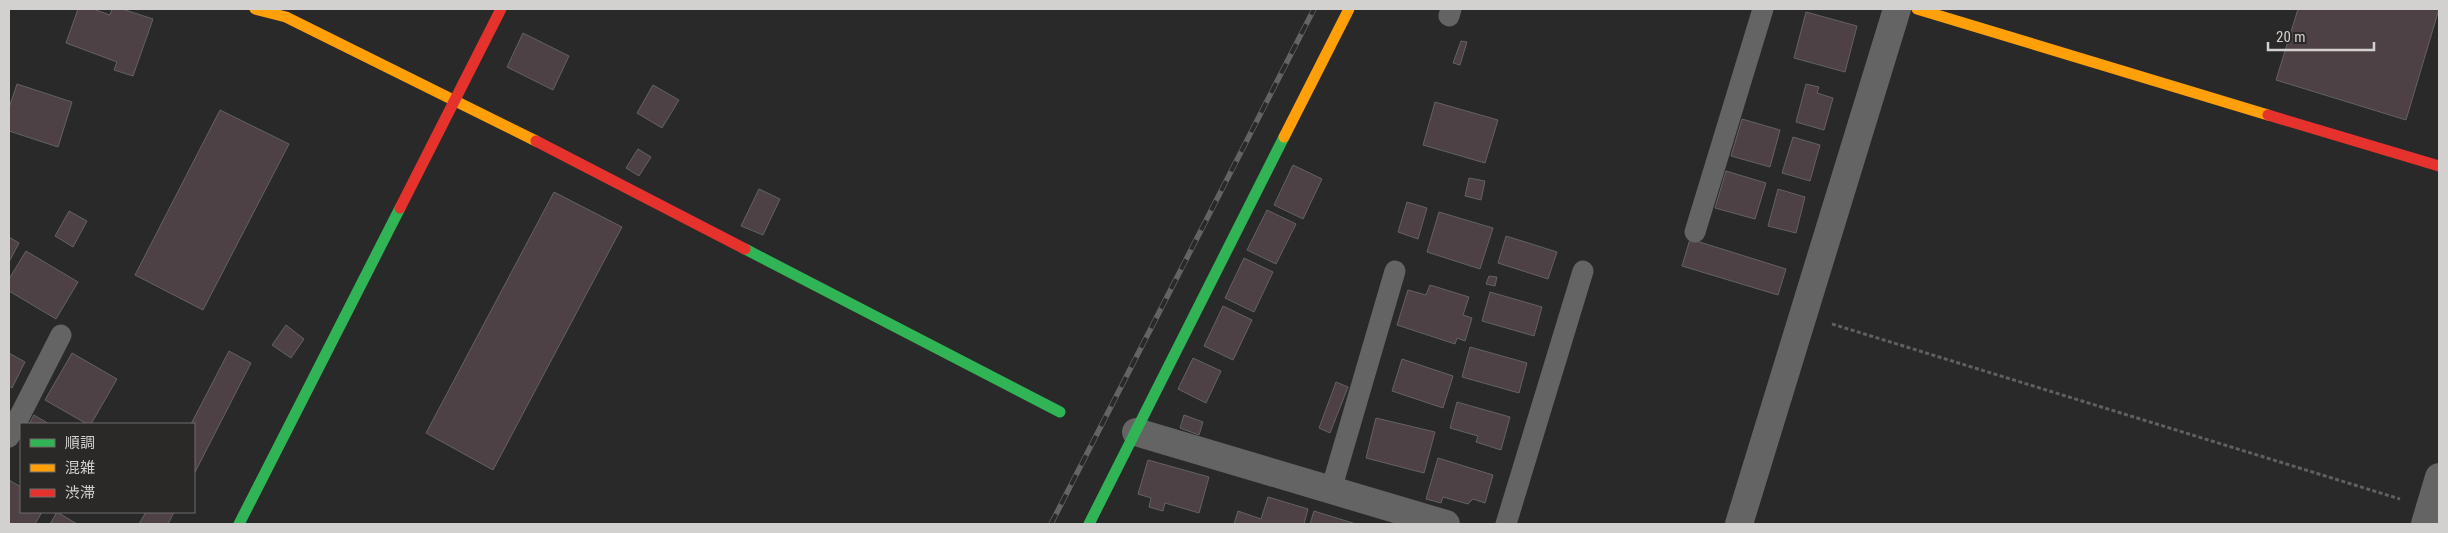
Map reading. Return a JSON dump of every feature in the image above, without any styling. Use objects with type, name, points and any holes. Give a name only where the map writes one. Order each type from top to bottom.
[{"type":"street","points":[[255,9],[286,18],[456,99],[1060,412]]},
{"type":"street","points":[[239,524],[501,9]]},
{"type":"street","points":[[1088,524],[1349,9]]},
{"type":"street","points":[[1739,524],[1897,9]]},
{"type":"street","points":[[1917,9],[2439,166]]},
{"type":"street","points":[[1136,432],[1446,524]]},
{"type":"street","points":[[2427,516],[2439,477]]},
{"type":"lane","points":[[1694,232],[1763,9]]},
{"type":"lane","points":[[1331,490],[1395,271]]},
{"type":"lane","points":[[1506,524],[1583,271]]},
{"type":"lane","points":[[9,437],[61,335]]},
{"type":"path","points":[[1803,316],[2427,516]]},
{"type":"building","points":[[78,9],[93,9],[110,15],[112,9],[122,9],[153,19],[133,76],[114,70],[117,62],[66,43]]},
{"type":"building","points":[[2298,9],[2439,9],[2406,120],[2276,80]]},
{"type":"building","points":[[1806,12],[1857,26],[1845,72],[1794,58]]},
{"type":"building","points":[[523,33],[569,56],[553,90],[507,67]]},
{"type":"building","points":[[1461,41],[1467,42],[1460,65],[1453,63]]},
{"type":"building","points":[[17,84],[72,102],[58,147],[9,131],[9,108]]},
{"type":"building","points":[[1806,84],[1819,87],[1817,93],[1833,98],[1824,130],[1796,122]]},
{"type":"building","points":[[653,85],[679,100],[662,128],[637,113]]},
{"type":"building","points":[[1435,102],[1498,120],[1485,163],[1423,145]]},
{"type":"building","points":[[220,110],[289,144],[203,310],[135,275]]},
{"type":"building","points":[[1742,119],[1780,130],[1770,167],[1731,156]]},
{"type":"building","points":[[1793,137],[1820,145],[1810,181],[1782,173]]},
{"type":"building","points":[[638,149],[651,157],[639,176],[626,168]]},
{"type":"building","points":[[1293,165],[1322,179],[1303,219],[1274,205]]},
{"type":"building","points":[[1726,171],[1766,183],[1755,219],[1715,208]]},
{"type":"building","points":[[1469,178],[1485,181],[1481,200],[1465,196]]},
{"type":"building","points":[[759,189],[780,199],[763,235],[741,226]]},
{"type":"building","points":[[1778,189],[1805,197],[1796,233],[1768,226]]},
{"type":"building","points":[[554,192],[622,227],[493,470],[426,433]]},
{"type":"building","points":[[1407,202],[1427,208],[1418,239],[1398,232]]},
{"type":"building","points":[[1267,210],[1296,224],[1276,264],[1247,250]]},
{"type":"building","points":[[69,211],[87,221],[73,247],[55,236]]},
{"type":"building","points":[[1439,212],[1493,228],[1480,269],[1427,252]]},
{"type":"building","points":[[1506,236],[1557,252],[1548,279],[1498,263]]},
{"type":"building","points":[[9,237],[19,243],[9,262]]},
{"type":"building","points":[[1690,239],[1786,269],[1778,295],[1682,266]]},
{"type":"building","points":[[26,251],[78,282],[56,319],[9,291],[9,279]]},
{"type":"building","points":[[1244,258],[1273,272],[1254,312],[1225,298]]},
{"type":"building","points":[[1489,276],[1497,277],[1495,286],[1486,284]]},
{"type":"building","points":[[1430,285],[1469,297],[1463,315],[1472,318],[1465,341],[1457,338],[1455,344],[1397,325],[1408,290],[1426,295]]},
{"type":"building","points":[[1490,292],[1542,307],[1534,336],[1482,321]]},
{"type":"building","points":[[1223,306],[1252,320],[1233,360],[1204,346]]},
{"type":"building","points":[[286,325],[304,339],[291,358],[272,345]]},
{"type":"building","points":[[1470,347],[1527,363],[1519,393],[1462,377]]},
{"type":"building","points":[[229,351],[251,363],[195,472],[195,423],[192,423]]},
{"type":"building","points":[[9,353],[25,362],[12,388],[9,386]]},
{"type":"building","points":[[72,353],[117,379],[92,423],[85,423],[45,400]]},
{"type":"building","points":[[1193,358],[1221,371],[1206,403],[1178,389]]},
{"type":"building","points":[[1402,359],[1453,376],[1443,408],[1392,391]]},
{"type":"building","points":[[1336,382],[1348,387],[1330,433],[1319,428]]},
{"type":"building","points":[[1457,402],[1510,417],[1501,450],[1476,442],[1478,436],[1450,428]]},
{"type":"building","points":[[34,415],[47,423],[30,423]]},
{"type":"building","points":[[1184,415],[1203,422],[1199,435],[1180,428]]},
{"type":"building","points":[[1376,418],[1435,432],[1424,473],[1366,458]]},
{"type":"building","points":[[1438,458],[1493,475],[1485,503],[1473,499],[1468,504],[1443,497],[1441,503],[1426,499]]},
{"type":"building","points":[[1148,460],[1209,477],[1199,513],[1165,503],[1163,511],[1149,507],[1151,498],[1138,494]]},
{"type":"building","points":[[9,480],[20,486],[20,513],[41,513],[35,524],[9,524]]},
{"type":"building","points":[[1268,497],[1308,509],[1304,524],[1234,524],[1238,511],[1261,519]]},
{"type":"building","points":[[1314,511],[1356,524],[1310,524]]},
{"type":"building","points":[[56,513],[59,513],[77,524],[50,524]]},
{"type":"building","points":[[145,513],[174,513],[168,524],[139,524]]},
{"type":"railway","points":[[1051,524],[1314,9]]},
{"type":"traffic: fast","points":[[1089,524],[1284,137]]},
{"type":"traffic: fast","points":[[239,524],[400,208]]},
{"type":"traffic: fast","points":[[745,249],[1060,412]]},
{"type":"traffic: slow","points":[[255,9],[286,17],[536,141]]},
{"type":"traffic: slow","points":[[1284,137],[1349,9]]},
{"type":"traffic: slow","points":[[1917,9],[2268,115]]},
{"type":"traffic: jam","points":[[400,208],[501,9]]},
{"type":"traffic: jam","points":[[2268,115],[2439,166]]},
{"type":"traffic: jam","points":[[536,141],[745,249]]}]
